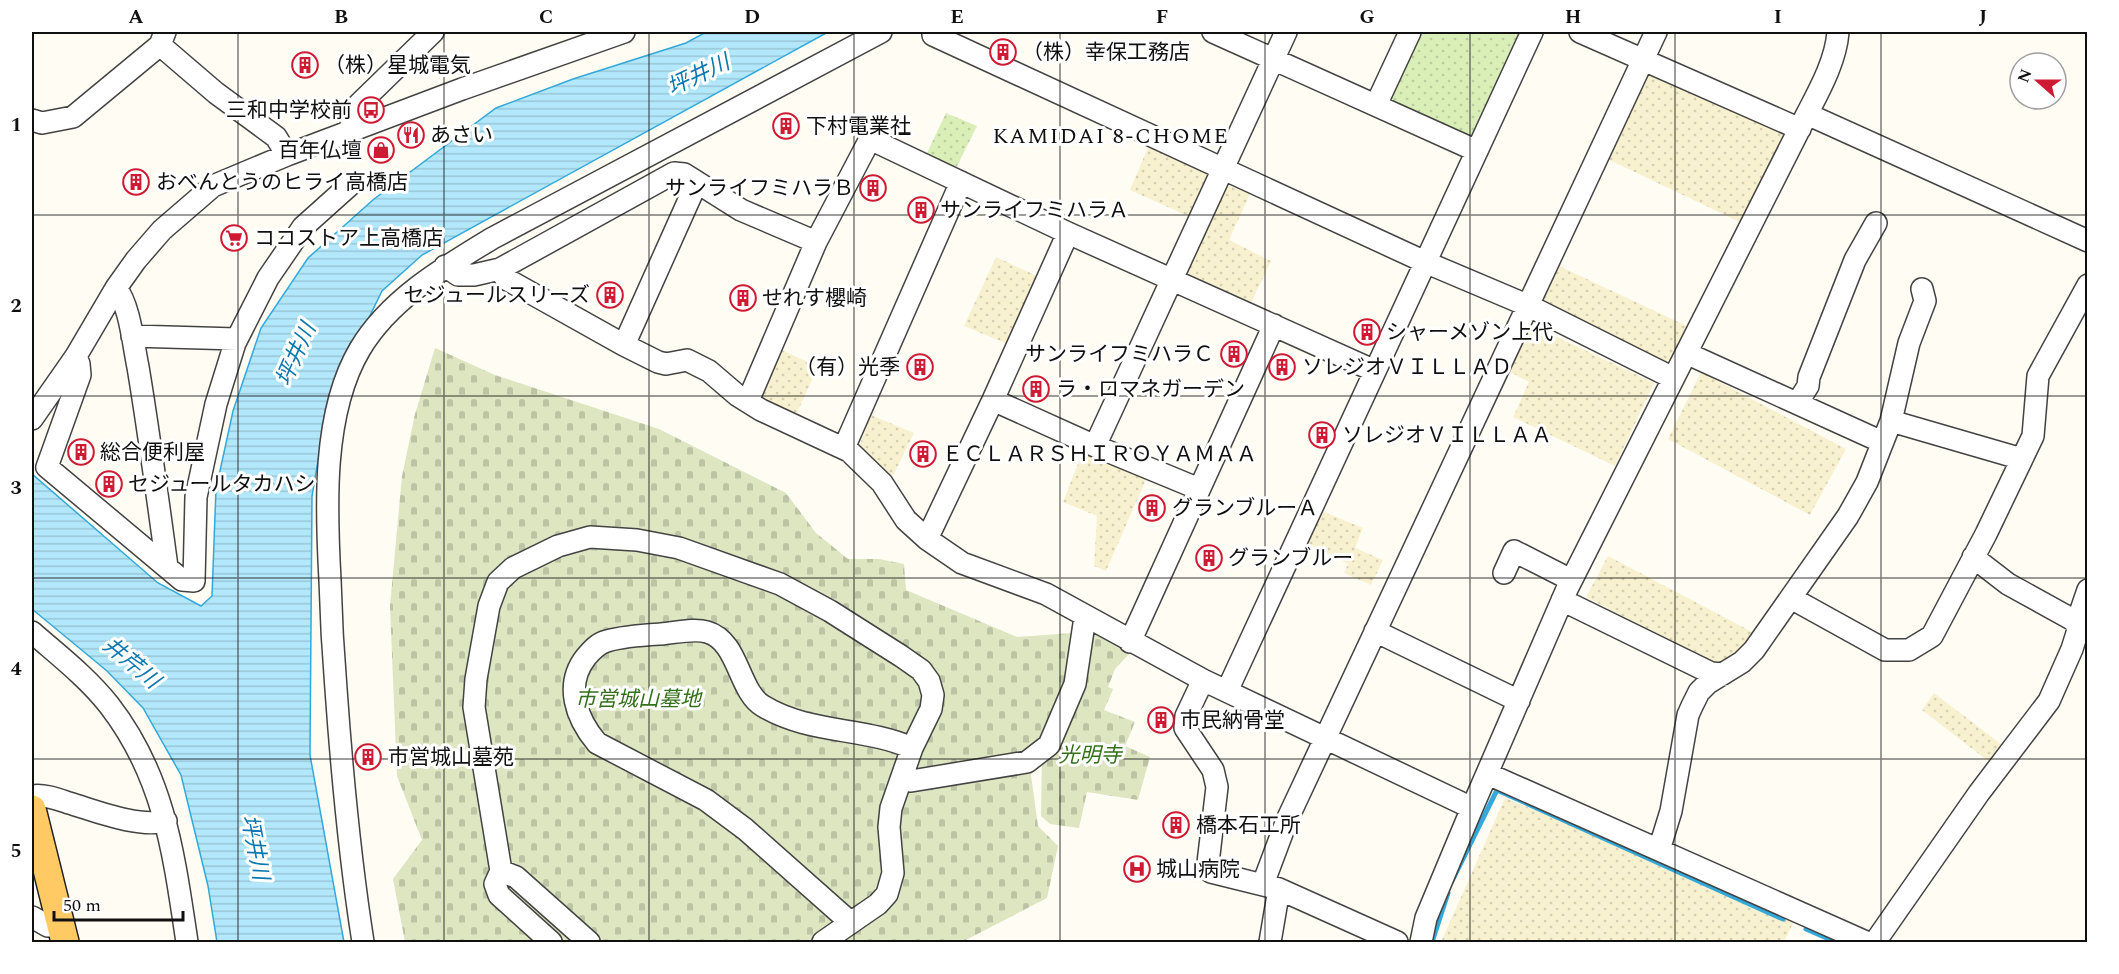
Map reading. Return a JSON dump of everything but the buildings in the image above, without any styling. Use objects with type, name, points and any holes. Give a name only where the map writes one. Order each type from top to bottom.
[{"type":"main road","points":[[32,809],[62,934]]},
{"type":"street","points":[[349,131],[358,105],[433,32]]},
{"type":"street","points":[[32,419],[76,356],[116,288],[136,260],[162,230],[213,186],[349,131],[624,32]]},
{"type":"street","points":[[363,942],[354,885],[341,754],[333,649],[327,479],[345,380],[360,348],[396,304],[445,266],[491,239],[881,32]]},
{"type":"street","points":[[938,32],[933,34],[1425,262],[1529,306],[1673,378]]},
{"type":"street","points":[[1214,32],[1477,151]]},
{"type":"street","points":[[1095,447],[1286,32]]},
{"type":"street","points":[[1376,105],[1410,32]]},
{"type":"street","points":[[1227,691],[1532,32]]},
{"type":"street","points":[[1580,32],[1804,122],[2088,241]]},
{"type":"street","points":[[1270,942],[1271,886],[1287,820],[1656,32]]},
{"type":"street","points":[[1421,942],[1426,918],[1571,580],[1804,122],[1825,78],[1838,32]]},
{"type":"street","points":[[32,120],[42,123],[73,117],[163,38],[216,93],[276,137],[287,155]]},
{"type":"street","points":[[748,401],[816,242],[870,139],[1068,233],[1375,371]]},
{"type":"street","points":[[445,266],[458,275],[474,275],[500,269],[674,172],[684,174],[741,210],[816,242]]},
{"type":"street","points":[[624,345],[697,182]]},
{"type":"street","points":[[844,448],[962,182]]},
{"type":"street","points":[[76,356],[80,364],[80,375],[47,467],[182,580],[194,581],[196,497],[216,404],[237,339],[268,278],[303,227],[351,184]]},
{"type":"street","points":[[1798,402],[1808,386],[1809,377],[1854,260],[1876,223]]},
{"type":"street","points":[[927,539],[1068,233]]},
{"type":"street","points":[[500,269],[506,279],[624,345],[666,364],[687,360],[709,371],[760,410],[844,448],[882,483],[906,520],[927,539],[962,563],[1046,594],[1203,680],[1472,808]]},
{"type":"street","points":[[116,288],[122,296],[132,336],[150,436],[166,567]]},
{"type":"street","points":[[1659,850],[1671,811],[1688,715],[1699,692],[1708,683],[1742,662],[1754,650],[1854,505],[1867,482],[1891,421],[1909,343],[1925,301],[1922,289]]},
{"type":"street","points":[[1791,598],[1885,650],[1910,650],[1932,636],[1986,534],[2033,436],[2038,376],[2085,296]]},
{"type":"street","points":[[1130,642],[1274,325]]},
{"type":"street","points":[[132,336],[237,339]]},
{"type":"street","points":[[1686,352],[1882,442]]},
{"type":"street","points":[[993,400],[1095,447],[1199,489]]},
{"type":"street","points":[[1891,421],[2022,459]]},
{"type":"street","points":[[551,942],[499,895],[495,884],[501,872],[474,706],[476,679],[489,606],[498,582],[513,568],[558,546],[590,537],[637,540],[679,548],[780,584],[830,611],[908,661],[921,670],[929,681],[933,695],[931,709],[912,748],[891,808],[889,827],[892,873],[887,894],[878,904],[823,942]]},
{"type":"street","points":[[1504,573],[1514,551],[1571,580]]},
{"type":"street","points":[[1973,557],[2008,584],[2074,621],[2080,630]]},
{"type":"street","points":[[1875,942],[1979,793],[2049,701],[2080,630],[2088,590]]},
{"type":"street","points":[[1562,600],[1711,673],[1723,674]]},
{"type":"street","points":[[901,779],[911,781],[1027,762],[1049,745],[1075,684],[1085,617]]},
{"type":"street","points":[[850,922],[745,829],[706,800],[597,743],[588,732],[573,696],[574,679],[579,665],[593,648],[606,641],[646,635],[706,631],[719,638],[728,649],[750,691],[761,705],[786,717],[822,728],[898,742],[912,748]]},
{"type":"street","points":[[1375,631],[1519,701]]},
{"type":"street","points":[[32,632],[82,675],[109,705],[136,746],[155,784],[166,821],[187,942]]},
{"type":"street","points":[[1203,680],[1186,716],[1185,728],[1213,770],[1217,788],[1208,863],[1211,872],[1271,886],[1398,942]]},
{"type":"street","points":[[1488,774],[1866,942]]},
{"type":"street","points":[[32,796],[47,796],[121,819],[159,823],[166,821]]},
{"type":"street","points":[[501,872],[516,877],[589,942]]},
{"type":"street","points":[[32,917],[62,934]]},
{"type":"shaded area","points":[[1644,66],[1780,131],[1784,139],[1744,224],[1601,156]]},
{"type":"shaded area","points":[[1149,145],[1206,172],[1208,178],[1190,217],[1130,190]]},
{"type":"shaded area","points":[[1230,186],[1250,194],[1229,240],[1271,261],[1250,305],[1187,276],[1184,268],[1223,188]]},
{"type":"shaded area","points":[[996,257],[1039,277],[1010,345],[964,326]]},
{"type":"shaded area","points":[[1559,266],[1689,327],[1672,359],[1662,363],[1541,306]]},
{"type":"shaded area","points":[[1532,325],[1654,383],[1615,466],[1513,417],[1529,382],[1510,372]]},
{"type":"shaded area","points":[[782,350],[818,367],[795,417],[758,400]]},
{"type":"shaded area","points":[[1701,372],[1846,449],[1810,515],[1668,439]]},
{"type":"shaded area","points":[[871,415],[914,433],[890,482],[858,450]]},
{"type":"shaded area","points":[[1083,451],[1147,477],[1106,571],[1094,566],[1097,516],[1063,502]]},
{"type":"shaded area","points":[[1322,511],[1363,528],[1355,548],[1383,560],[1371,585],[1344,573],[1348,564],[1306,543]]},
{"type":"shaded area","points":[[1608,556],[1756,634],[1721,668],[1586,597]]},
{"type":"shaded area","points":[[1934,693],[2014,754],[2001,771],[1922,710]]},
{"type":"shaded area","points":[[1505,798],[1796,917],[1784,942],[1441,942]]},
{"type":"green space","points":[[1418,32],[1525,32],[1477,136],[1469,140],[1386,103]]},
{"type":"green space","points":[[946,113],[977,126],[955,170],[926,155]]},
{"type":"green space","name":"市営城山墓地","points":[[435,348],[495,375],[659,429],[786,493],[816,533],[848,559],[879,559],[904,564],[906,590],[1017,637],[1073,633],[1069,684],[1031,775],[1038,826],[1058,846],[1047,898],[962,942],[405,942],[393,879],[422,840],[397,776],[390,606],[402,476],[415,414]]},
{"type":"green space","name":"光明寺","points":[[1092,632],[1129,654],[1115,669],[1108,687],[1113,689],[1104,710],[1135,722],[1125,746],[1150,757],[1138,800],[1087,792],[1079,828],[1050,824],[1041,816],[1042,755]]},
{"type":"water","points":[[706,32],[828,32],[422,255],[382,291],[328,402],[312,496],[310,755],[344,942],[217,942],[208,886],[181,775],[143,708],[107,671],[32,609],[32,474],[158,583],[201,606],[212,596],[216,489],[233,411],[261,328],[308,258],[374,199],[496,108],[573,79],[686,43]]},
{"type":"waterway","points":[[1452,881],[1497,790],[1783,919]]},
{"type":"waterway","points":[[1432,942],[1448,893]]},
{"type":"waterway","points":[[1806,929],[1836,942]]},
{"type":"place","name":"（株）幸保工務店","points":[[1003,52]]},
{"type":"place","name":"（株）星城電気","points":[[305,65]]},
{"type":"place","name":"三和中学校前","points":[[371,110]]},
{"type":"place","name":"下村電業社","points":[[786,126]]},
{"type":"place","name":"あさい","points":[[411,135]]},
{"type":"place","name":"百年仏壇","points":[[381,150]]},
{"type":"place","name":"おべんとうのヒライ高橋店","points":[[136,182]]},
{"type":"place","name":"サンライフミハラＢ","points":[[873,188]]},
{"type":"place","name":"サンライフミハラＡ","points":[[921,210]]},
{"type":"place","name":"ココストア上高橋店","points":[[234,238]]},
{"type":"place","name":"セジュールスリーズ","points":[[610,295]]},
{"type":"place","name":"せれす櫻崎","points":[[743,298]]},
{"type":"place","name":"シャーメゾン上代","points":[[1367,332]]},
{"type":"place","name":"サンライフミハラＣ","points":[[1234,354]]},
{"type":"place","name":"（有）光季","points":[[920,367]]},
{"type":"place","name":"ソレジオＶＩＬＬＡＤ","points":[[1282,367]]},
{"type":"place","name":"ラ・ロマネガーデン","points":[[1036,389]]},
{"type":"place","name":"ソレジオＶＩＬＬＡＡ","points":[[1322,435]]},
{"type":"place","name":"総合便利屋","points":[[81,452]]},
{"type":"place","name":"ＥＣＬＡＲＳＨＩＲＯＹＡＭＡＡ","points":[[923,454]]},
{"type":"place","name":"セジュールタカハシ","points":[[109,484]]},
{"type":"place","name":"グランブルーＡ","points":[[1152,508]]},
{"type":"place","name":"グランブルー","points":[[1209,558]]},
{"type":"place","name":"市民納骨堂","points":[[1161,720]]},
{"type":"place","name":"市営城山墓苑","points":[[368,757]]},
{"type":"place","name":"橋本石工所","points":[[1176,825]]},
{"type":"place","name":"城山病院","points":[[1137,869]]},
{"type":"district","name":"KAMIDAI 8-CHOME","points":[[1111,135]]},
{"type":"water label","name":"坪井川","points":[[698,74]]},
{"type":"water label","name":"坪井川","points":[[295,354]]},
{"type":"water label","name":"井芹川","points":[[132,662]]},
{"type":"water label","name":"坪井川","points":[[256,847]]}]
